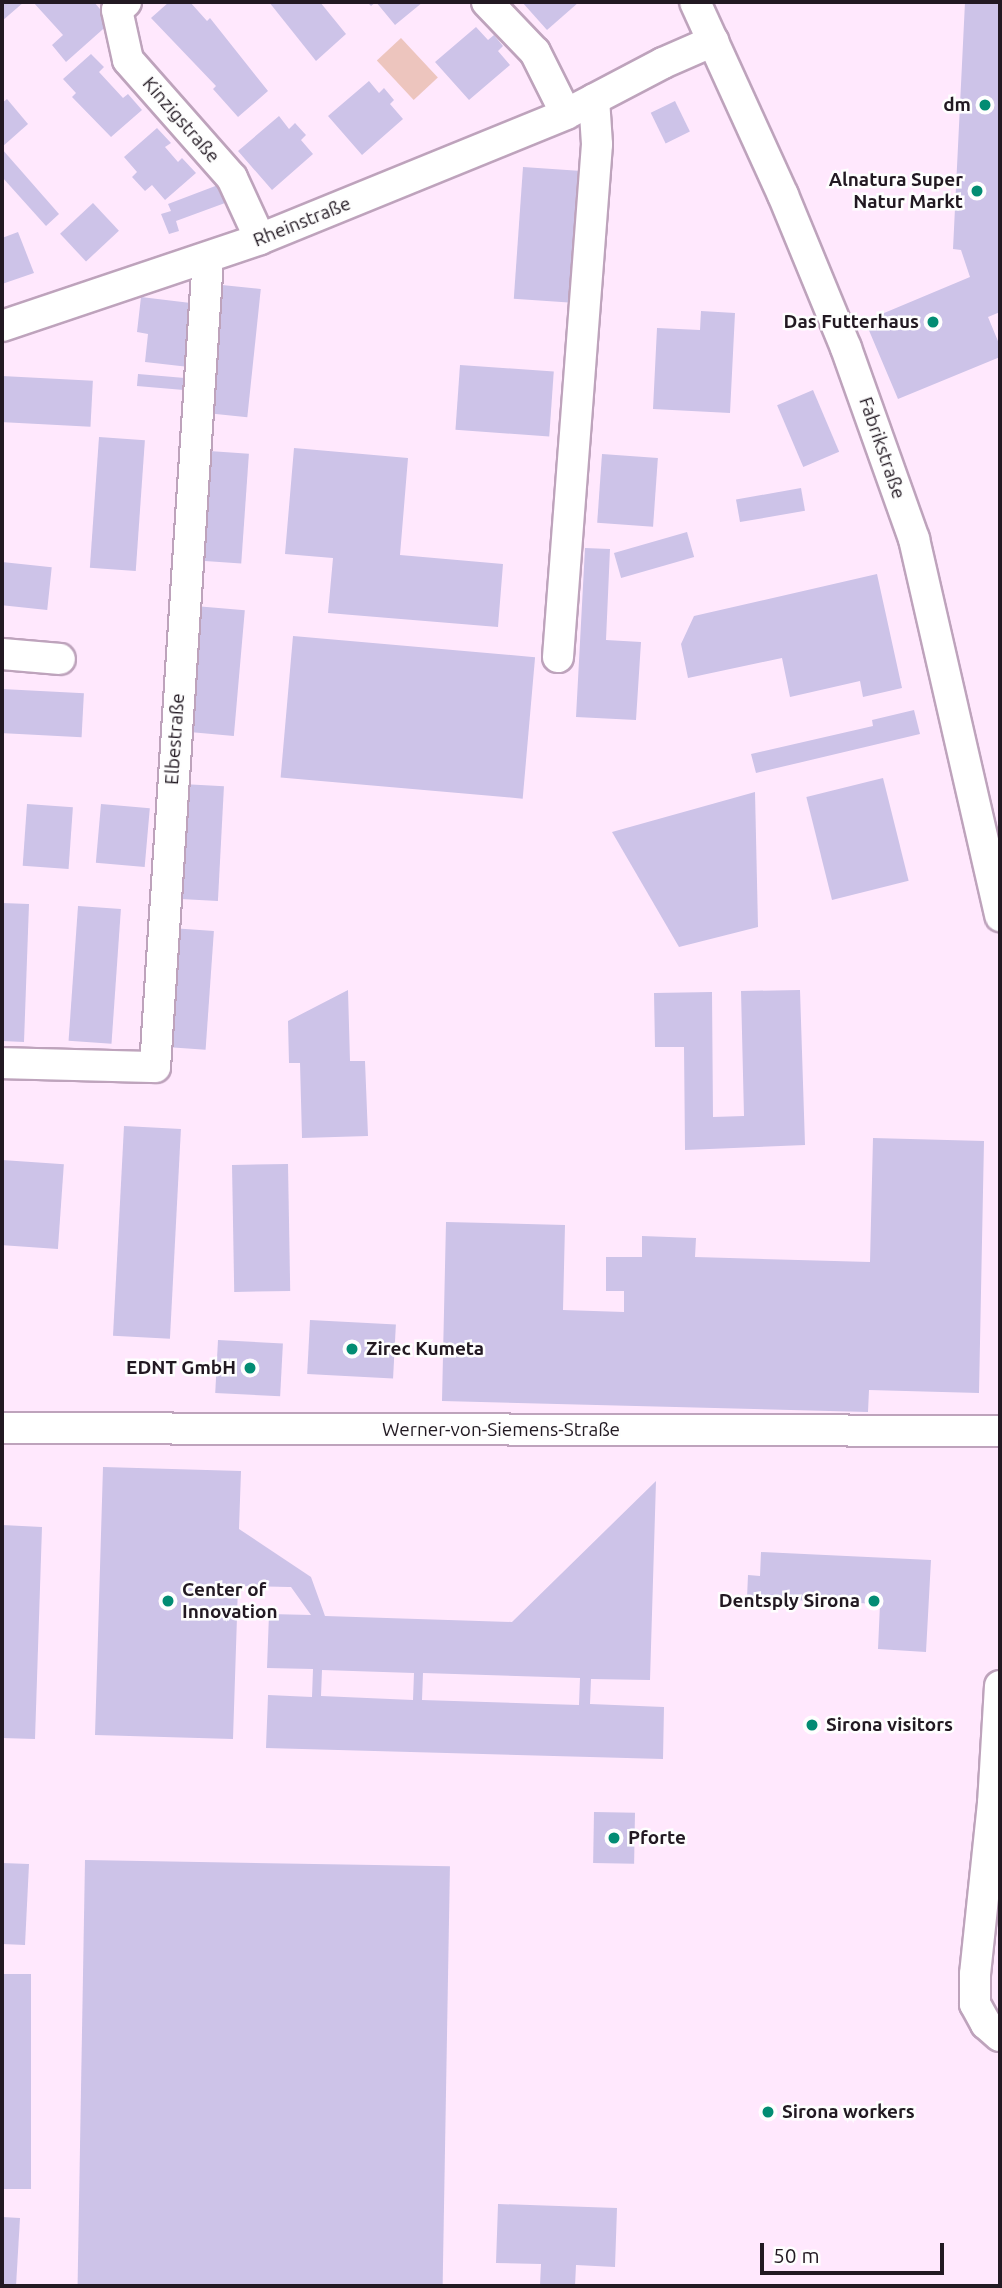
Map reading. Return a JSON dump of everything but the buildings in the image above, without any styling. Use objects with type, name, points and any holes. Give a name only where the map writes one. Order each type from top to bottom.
[{"type":"street","name":"Kinzigstraße","points":[[126,2],[117,10],[128,60],[232,178],[260,239]]},
{"type":"street","points":[[487,2],[535,52],[566,114]]},
{"type":"street","name":"Fabrikstraße","points":[[695,2],[783,195],[846,348],[914,539],[1000,916]]},
{"type":"street","name":"Rheinstraße","points":[[2,326],[208,259],[260,239],[566,114],[663,62],[713,41]]},
{"type":"street","points":[[558,657],[597,144],[594,99]]},
{"type":"street","name":"Elbestraße","points":[[2,1063],[155,1067],[208,259]]},
{"type":"street","points":[[2,654],[60,659]]},
{"type":"street","name":"Werner-von-Siemens-Straße","points":[[2,1427],[1000,1431]]},
{"type":"street","points":[[1000,1686],[993,1803],[975,2004],[986,2024],[1000,2036]]},
{"type":"shaded area","points":[[401,38],[438,77],[414,100],[377,61]]},
{"type":"place","name":"dm","points":[[985,105]]},
{"type":"place","name":"Alnatura Super Natur Markt","points":[[977,191]]},
{"type":"place","name":"Das Futterhaus","points":[[933,322]]},
{"type":"place","name":"Zirec Kumeta","points":[[352,1349]]},
{"type":"place","name":"EDNT GmbH","points":[[250,1368]]},
{"type":"place","name":"Center of Innovation","points":[[168,1601]]},
{"type":"place","name":"Dentsply Sirona","points":[[874,1601]]},
{"type":"place","name":"Sirona visitors","points":[[812,1725]]},
{"type":"place","name":"Pforte","points":[[614,1838]]},
{"type":"place","name":"Sirona workers","points":[[768,2112]]}]
